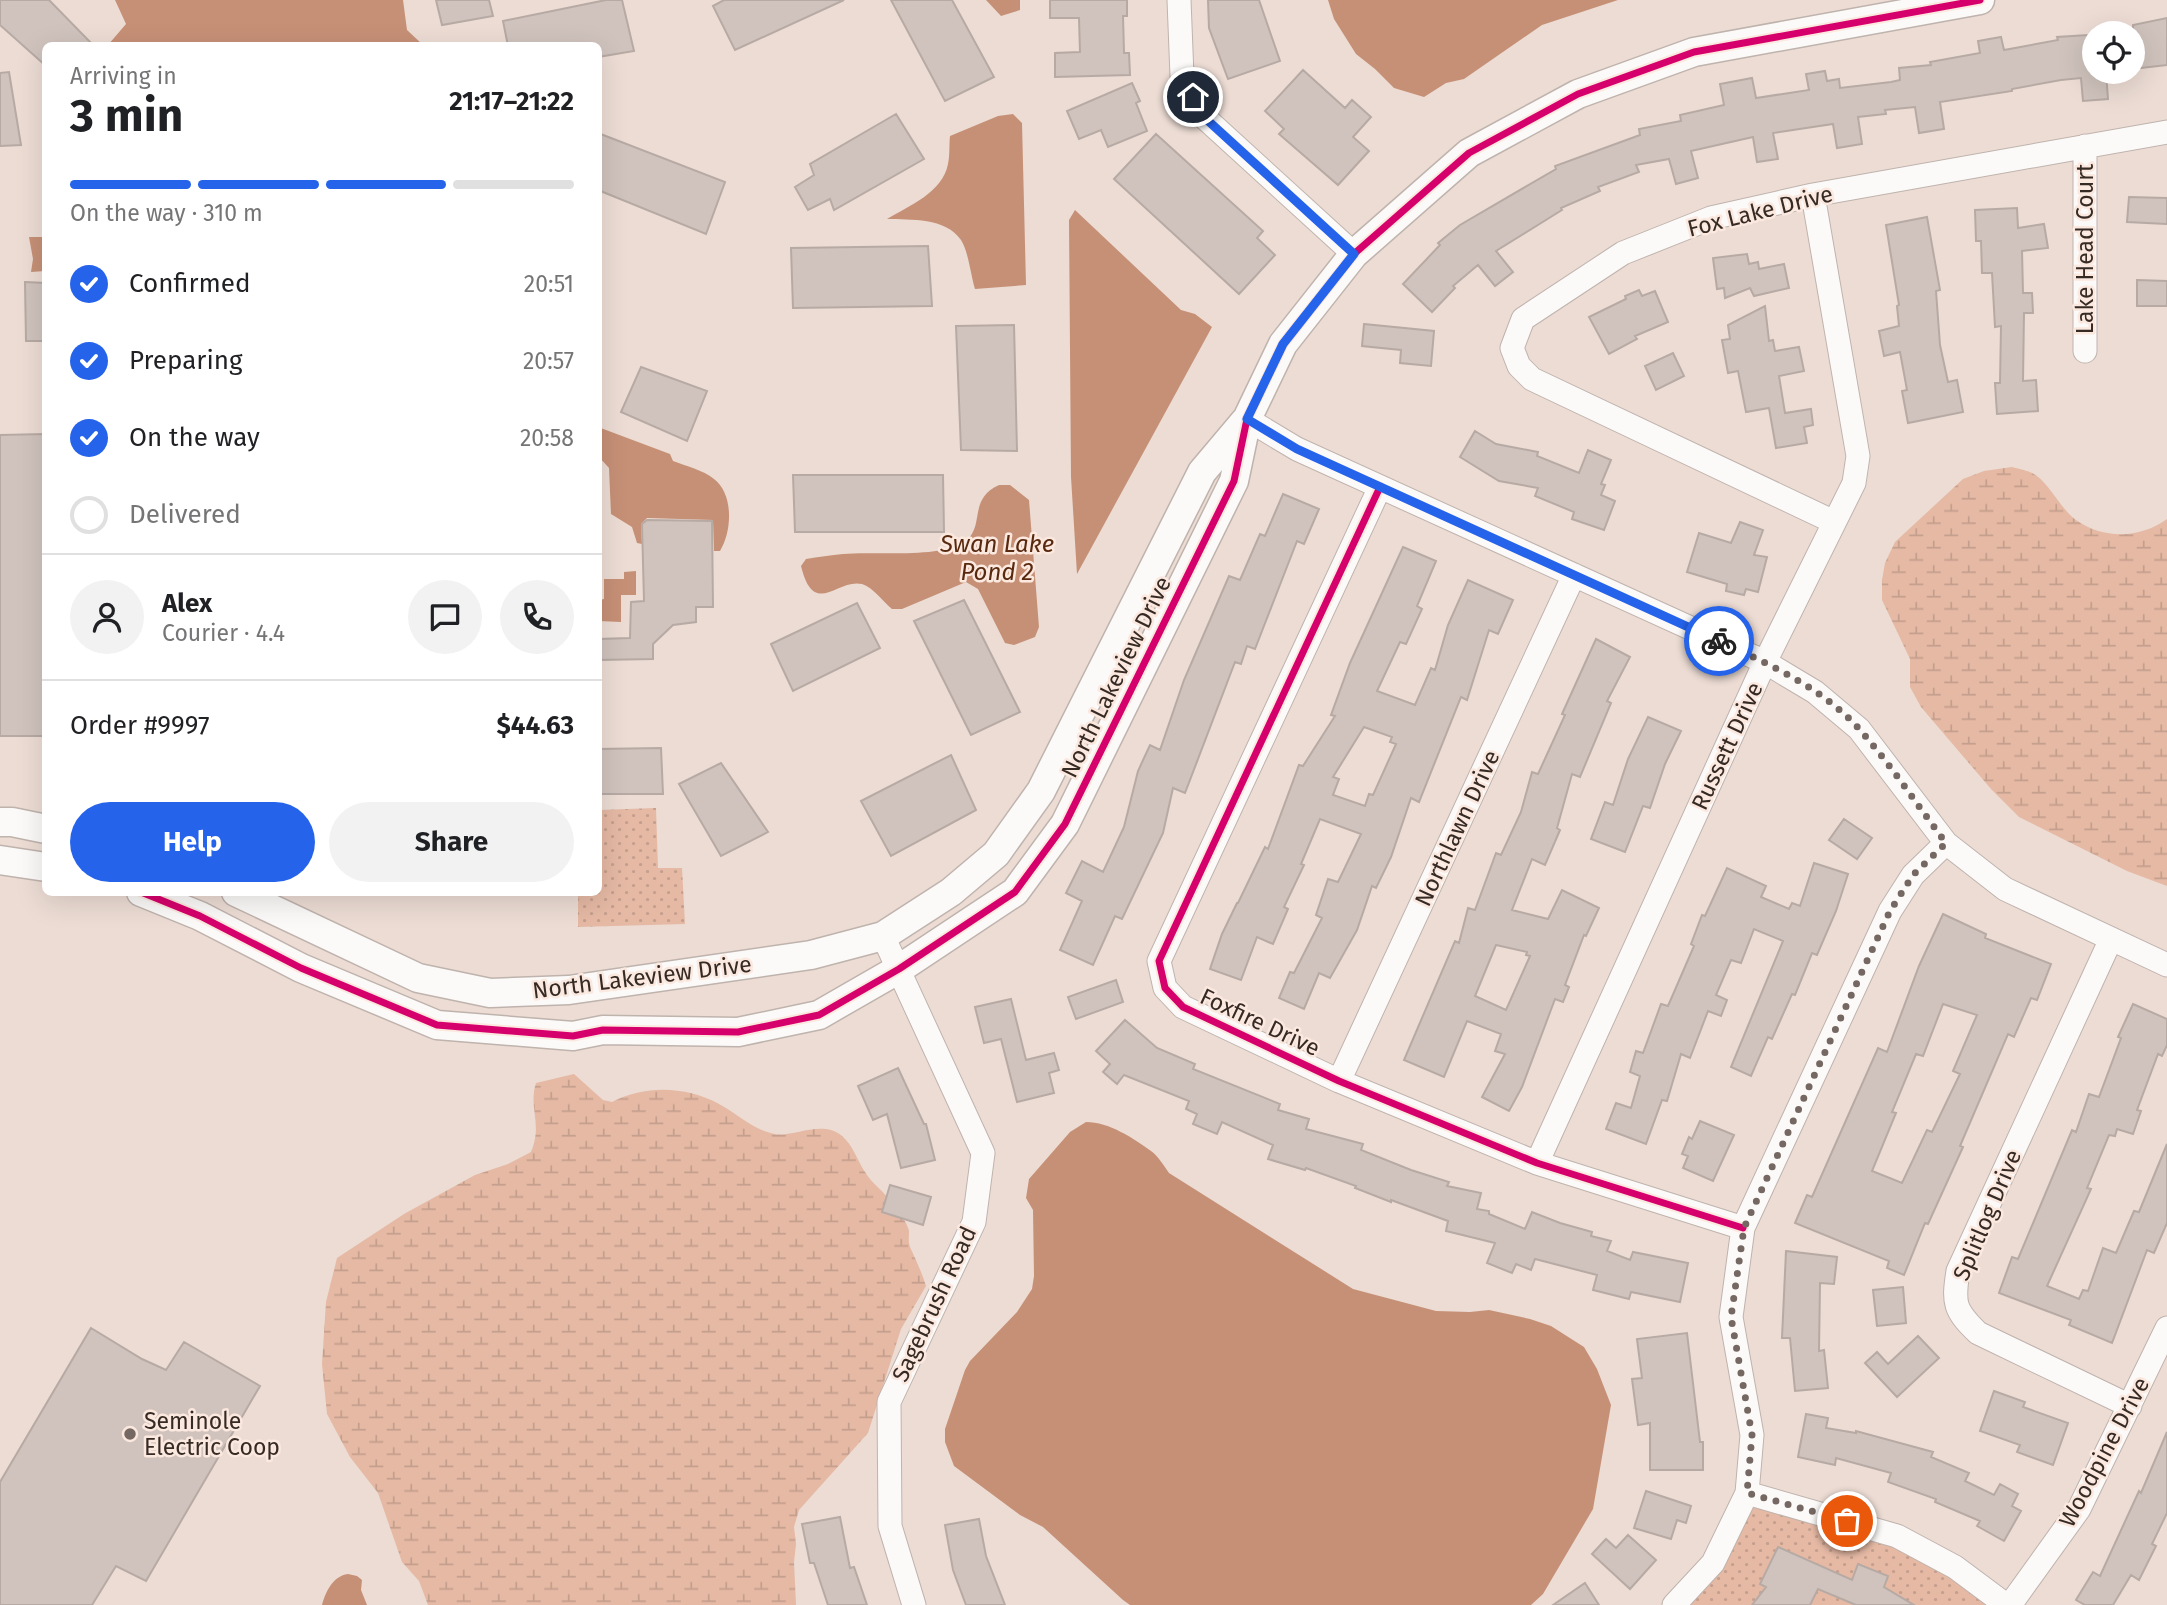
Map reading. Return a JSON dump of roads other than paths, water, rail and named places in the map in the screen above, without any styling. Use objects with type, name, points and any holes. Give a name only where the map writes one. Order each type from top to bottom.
[{"type":"street","points":[[1180,0],[1182,76],[1205,118],[1354,254]]},
{"type":"street","name":"North Lakeview Drive","points":[[151,896],[200,916],[301,968],[437,1025],[573,1036],[603,1030],[738,1032],[819,1015],[899,969],[1015,892],[1065,824],[1234,481],[1247,419],[1283,344],[1354,254],[1469,153],[1578,94],[1694,52],[1980,0]]},
{"type":"street","name":"Fox Lake Drive","points":[[1834,522],[1532,379],[1518,366],[1512,348],[1523,319],[1623,253],[1711,218],[1813,195],[2167,132]]},
{"type":"street","name":"Lake Head Court","points":[[2085,146],[2085,351]]},
{"type":"street","name":"Russett Drive","points":[[1536,1163],[1765,662],[1854,483],[1857,456],[1813,195]]},
{"type":"street","points":[[1247,419],[1297,449],[1765,662],[1815,692],[1859,729],[1946,843],[2005,889],[2167,965]]},
{"type":"street","name":"North Lakeview Drive","points":[[244,896],[418,978],[490,993],[569,990],[811,955],[883,936],[951,892],[996,854],[1041,792],[1202,472],[1247,419]]},
{"type":"street","name":"Foxfire Drive","points":[[1380,487],[1159,961],[1165,988],[1183,1007],[1339,1081],[1536,1163],[1744,1228]]},
{"type":"street","name":"Northlawn Drive","points":[[1339,1081],[1574,575]]},
{"type":"street","points":[[1091,696],[1120,711]]},
{"type":"street","points":[[0,822],[42,828]]},
{"type":"street","points":[[1674,1605],[1713,1563],[1747,1493],[1752,1435],[1731,1317],[1744,1228],[1890,911],[1913,875],[1946,843]]},
{"type":"street","points":[[0,860],[42,866]]},
{"type":"street","name":"Sagebrush Road","points":[[883,936],[983,1153],[974,1222],[889,1402],[890,1525],[915,1605]]},
{"type":"street","name":"Splitlog Drive","points":[[2111,939],[1958,1271],[1954,1294],[1960,1316],[1978,1333],[2130,1406]]},
{"type":"street","points":[[529,992],[538,1033]]},
{"type":"street","name":"Woodpine Drive","points":[[2008,1605],[2079,1509],[2167,1328]]},
{"type":"street","points":[[1747,1493],[1897,1536],[1955,1567],[2008,1605]]},
{"type":"water","points":[[115,0],[403,0],[407,30],[420,42],[111,42],[126,24]]},
{"type":"water","points":[[986,0],[1020,0],[1020,10],[1001,16]]},
{"type":"water","points":[[1328,0],[1618,0],[1542,25],[1464,79],[1446,83],[1424,97],[1394,88],[1356,54],[1334,19]]},
{"type":"water","points":[[1013,114],[1022,123],[1026,285],[975,289],[966,250],[954,233],[946,227],[927,221],[887,219],[924,197],[939,183],[948,164],[950,136],[998,116]]},
{"type":"water","points":[[1075,210],[1181,310],[1195,314],[1212,327],[1077,574],[1071,477],[1069,220]]},
{"type":"water","points":[[29,237],[42,237],[42,271],[31,272],[33,259]]},
{"type":"water","points":[[602,428],[670,454],[673,461],[710,476],[720,486],[728,503],[729,524],[720,551],[714,551],[713,520],[647,518],[641,524],[642,544],[637,543],[632,527],[611,514],[609,468],[602,460]]},
{"type":"water","name":"Swan Lake Pond 2","points":[[999,485],[1010,485],[1029,500],[1039,627],[1035,637],[1014,645],[1005,643],[978,589],[966,582],[902,609],[892,609],[874,591],[862,584],[819,593],[812,590],[806,582],[801,566],[806,559],[843,554],[925,552],[956,547],[972,535],[983,497]]},
{"type":"water","points":[[636,571],[636,595],[621,595],[621,622],[602,621],[604,579],[624,579],[624,572]]},
{"type":"water","points":[[1086,1122],[1112,1128],[1136,1141],[1154,1153],[1169,1173],[1353,1289],[1436,1311],[1489,1310],[1530,1319],[1551,1326],[1584,1347],[1597,1369],[1611,1405],[1593,1509],[1543,1594],[1531,1605],[1130,1605],[1043,1527],[1020,1515],[954,1466],[945,1442],[945,1429],[965,1370],[970,1361],[1017,1312],[1032,1289],[1033,1210],[1026,1198],[1029,1179],[1070,1132]]},
{"type":"water","points":[[348,1574],[362,1580],[361,1590],[367,1605],[322,1605],[331,1585]]},
{"type":"place","name":"Seminole Electric Coop","points":[[130,1434]]}]
